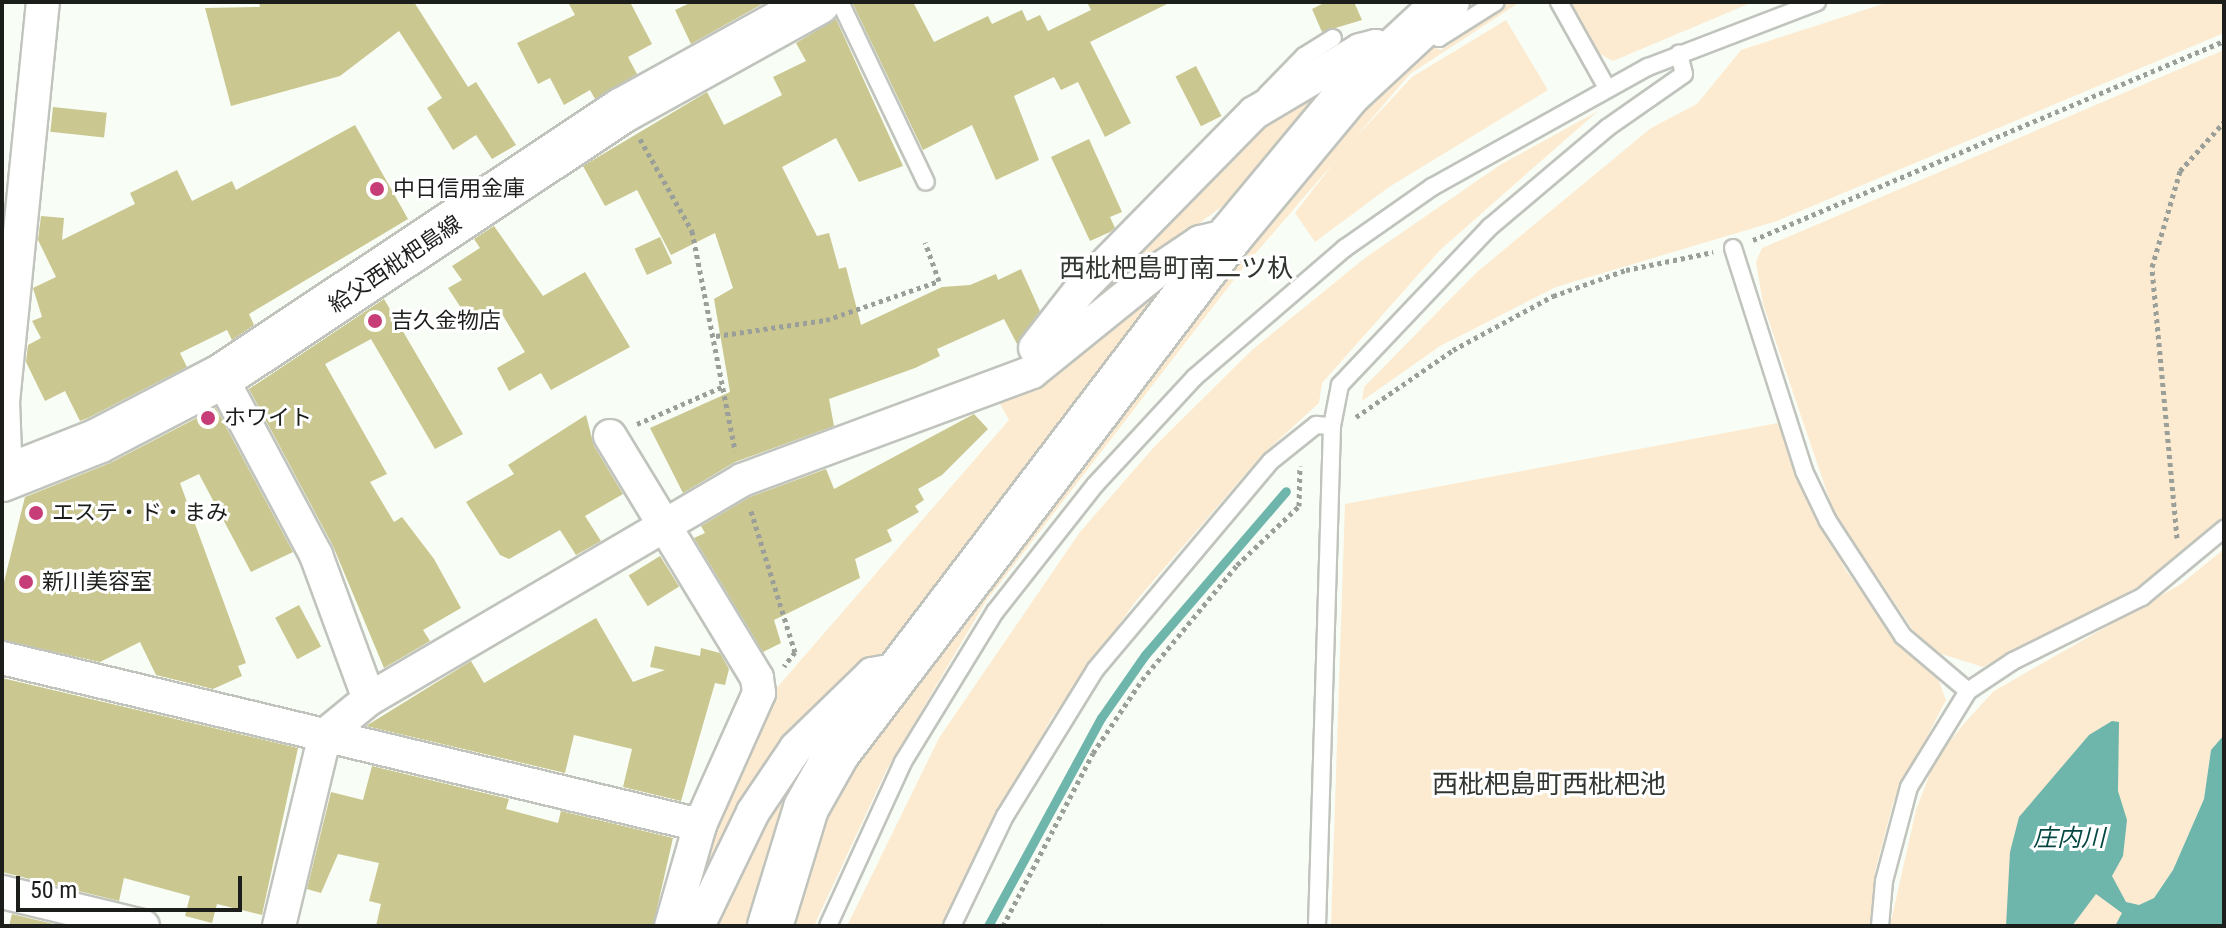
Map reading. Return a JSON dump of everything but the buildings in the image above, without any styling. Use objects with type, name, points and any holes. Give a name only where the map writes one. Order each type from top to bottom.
[{"type":"street","points":[[3,486],[3,402],[43,2]]},
{"type":"street","name":"給父西枇杷島線","points":[[3,486],[221,377],[623,110],[818,2]]},
{"type":"street","points":[[770,926],[820,779],[899,669],[1231,235],[1386,55],[1436,9]]},
{"type":"street","points":[[1038,366],[1030,352],[1065,316],[1073,298],[1254,113],[1360,50],[1376,46],[1386,55]]},
{"type":"street","points":[[279,926],[325,735],[369,699],[742,480],[1038,366],[1157,271],[1200,242],[1231,235]]},
{"type":"street","points":[[221,377],[316,555],[369,699]]},
{"type":"street","points":[[610,436],[757,678],[759,693],[700,825],[671,926]]},
{"type":"street","points":[[2,658],[700,825]]},
{"type":"street","points":[[698,926],[753,812],[796,748],[872,674],[899,669]]},
{"type":"street","points":[[2,892],[143,926]]},
{"type":"lane","points":[[840,2],[926,182]]},
{"type":"lane","points":[[1436,9],[1439,38],[1496,2]]},
{"type":"lane","points":[[1559,2],[1607,88]]},
{"type":"lane","points":[[828,926],[903,762],[995,612],[1154,420],[1345,248],[1443,180],[1607,88],[1679,54],[1817,2]]},
{"type":"lane","points":[[1254,113],[1282,75],[1333,38]]},
{"type":"lane","points":[[1317,926],[1332,426],[1340,385],[1404,313],[1553,172],[1684,74],[1679,54]]},
{"type":"lane","points":[[1733,248],[1804,471],[1828,521],[1903,636],[1968,691]]},
{"type":"lane","points":[[952,926],[1005,816],[1095,670],[1206,531],[1297,440],[1316,425],[1332,426]]},
{"type":"lane","points":[[1880,926],[1884,881],[1909,787],[1968,691],[2180,571],[2224,529]]},
{"type":"path","points":[[1332,426],[1365,412],[1453,350],[1553,296],[1626,270],[1733,248],[2224,41]]},
{"type":"path","points":[[623,110],[692,231],[716,336],[742,480],[795,652],[759,693]]},
{"type":"path","points":[[2180,571],[2152,267],[2180,171],[2224,122]]},
{"type":"path","points":[[716,336],[826,320],[939,281],[925,242]]},
{"type":"path","points":[[610,436],[724,386]]},
{"type":"path","points":[[1003,926],[1093,753],[1142,680],[1237,565],[1299,506],[1297,440]]},
{"type":"shaded area","points":[[1510,2],[1520,2],[1410,74],[1243,268],[986,601],[886,771],[814,926],[784,926],[825,803],[1329,137],[1422,43],[1441,50]]},
{"type":"shaded area","points":[[1570,2],[1753,2],[1613,61],[1598,53]]},
{"type":"shaded area","points":[[1889,2],[2224,2],[2224,33],[1777,221],[1556,287],[1440,346],[1362,401],[1364,387],[1477,272],[1651,128],[1697,104],[1741,50]]},
{"type":"shaded area","points":[[1506,20],[1548,90],[1389,187],[1315,242],[1295,213],[1342,152],[1412,77]]},
{"type":"shaded area","points":[[2224,50],[2224,518],[2153,579],[1983,667],[1938,653],[1913,630],[1834,513],[1763,304],[1756,262],[1762,248]]},
{"type":"shaded area","points":[[1353,63],[1247,188],[1068,320],[1272,108]]},
{"type":"shaded area","points":[[1598,111],[1440,250],[1322,383],[1319,403],[1261,456],[1136,601],[1051,719],[940,926],[847,926],[939,738],[1080,532],[1155,446],[1252,350],[1365,258],[1500,165]]},
{"type":"shaded area","points":[[1190,261],[901,637],[839,688],[687,926],[714,826],[768,698],[1009,420],[999,402],[1033,388]]},
{"type":"shaded area","points":[[1778,423],[1845,569],[1883,621],[1939,681],[1946,700],[1893,803],[1875,872],[1872,926],[1331,926],[1345,504]]},
{"type":"shaded area","points":[[2224,549],[2224,735],[2211,750],[2204,799],[2173,870],[2154,898],[2122,914],[2115,926],[1890,926],[1916,810],[1936,758],[1968,719],[1994,691],[2181,584]]},
{"type":"shaded area","points":[[848,707],[756,926],[708,926],[766,805]]},
{"type":"water","name":"庄内川","points":[[2112,721],[2119,722],[2118,791],[2127,820],[2123,856],[2112,876],[2126,902],[2139,905],[2154,898],[2173,870],[2204,799],[2211,750],[2224,735],[2224,926],[2115,926],[2122,913],[2096,894],[2072,926],[2006,926],[2010,852],[2019,817],[2089,735]]},
{"type":"waterway","points":[[988,926],[1101,718],[1145,655],[1286,491]]},
{"type":"place","name":"中日信用金庫","points":[[377,189]]},
{"type":"place","name":"吉久金物店","points":[[375,321]]},
{"type":"place","name":"ホワイト","points":[[208,418]]},
{"type":"place","name":"エステ・ド・まみ","points":[[36,513]]},
{"type":"place","name":"新川美容室","points":[[26,582]]},
{"type":"district","name":"西枇杷島町南二ツ杁","points":[[1176,269]]},
{"type":"district","name":"西枇杷島町西枇杷池","points":[[1549,785]]}]
